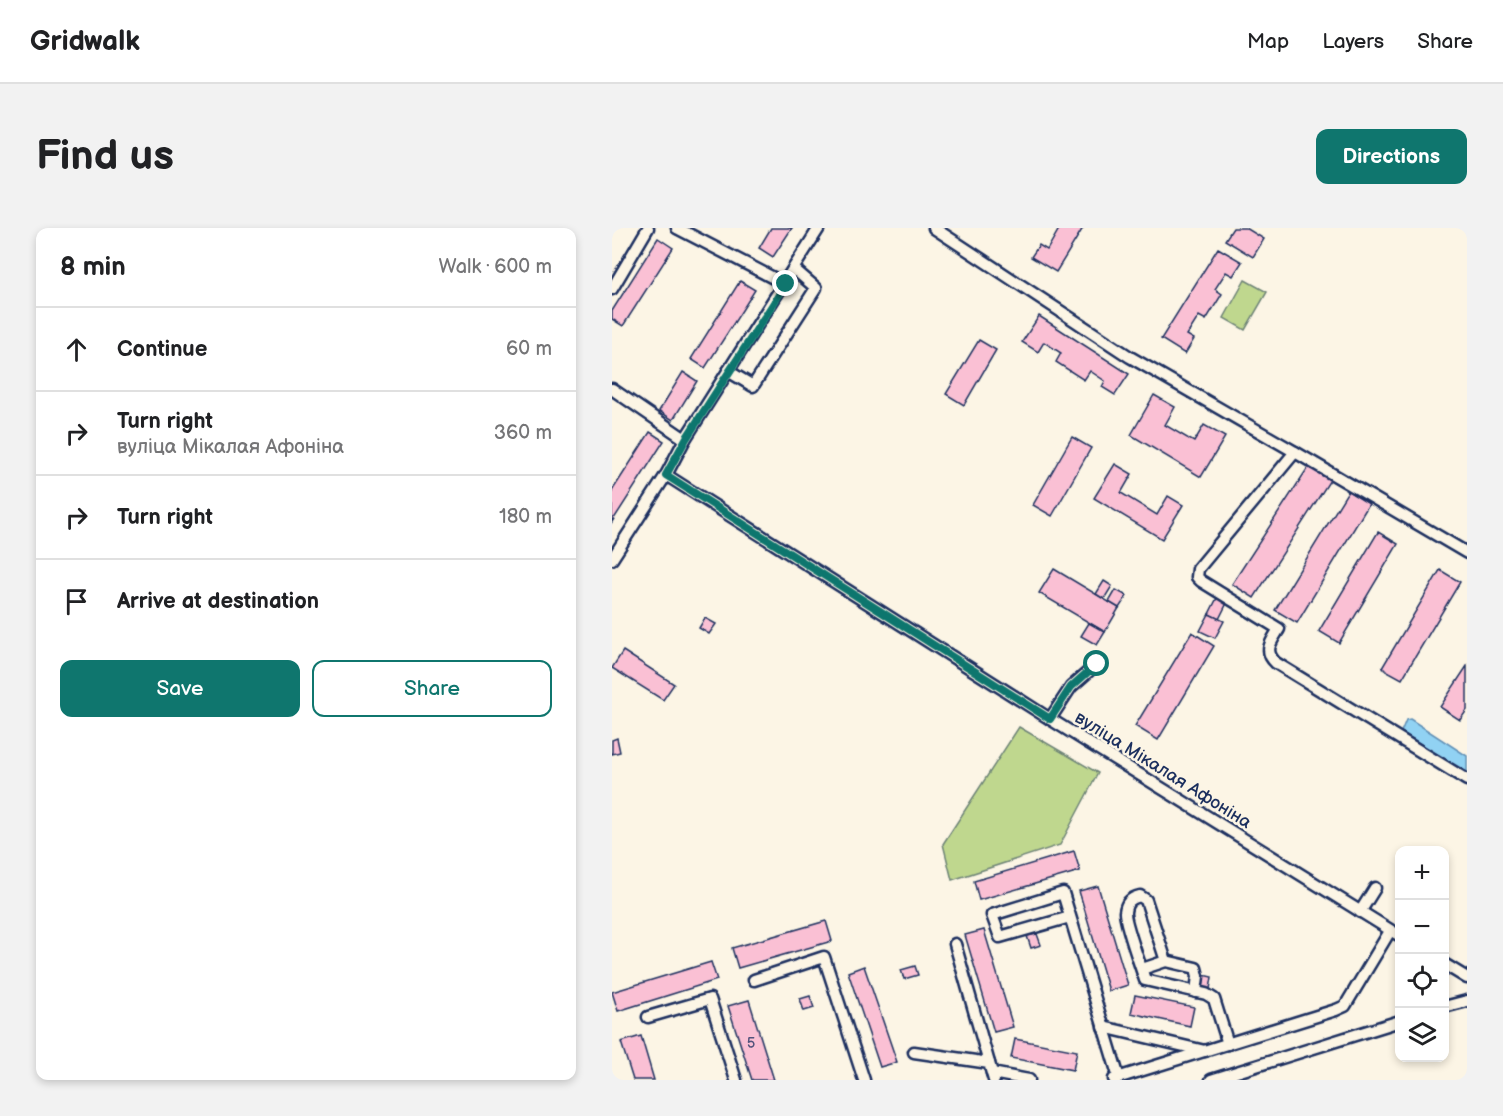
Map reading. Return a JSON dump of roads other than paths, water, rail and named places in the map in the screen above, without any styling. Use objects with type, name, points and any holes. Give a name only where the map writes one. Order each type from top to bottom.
[{"type":"street","points":[[612,289],[648,228]]},
{"type":"street","points":[[677,228],[693,232],[786,284]]},
{"type":"street","points":[[612,559],[819,228]]},
{"type":"street","points":[[934,228],[1130,357],[1467,553]]},
{"type":"street","points":[[728,371],[753,386],[816,288],[794,269]]},
{"type":"street","points":[[612,389],[686,439]]},
{"type":"street","points":[[1295,452],[1198,569],[1197,577],[1279,629],[1268,648],[1270,657],[1276,663],[1467,780]]},
{"type":"street","name":"вуліца Мікалая Афоніна","points":[[666,475],[1050,719],[1395,934]]},
{"type":"street","points":[[1050,719],[1071,687],[1097,664]]},
{"type":"street","points":[[1360,912],[1375,888]]},
{"type":"street","points":[[1070,917],[1000,937],[992,915],[1063,893],[1103,1027],[1115,1079],[1344,1006],[1395,934]]},
{"type":"street","points":[[1166,962],[1146,900],[1140,896],[1133,898],[1128,901],[1125,914],[1145,980],[1206,994],[1214,999],[1228,1044]]},
{"type":"street","points":[[955,944],[992,1072]]},
{"type":"street","points":[[754,980],[824,957],[864,1080]]},
{"type":"street","points":[[1142,969],[1166,962],[1196,968],[1198,976],[1196,992]]},
{"type":"street","points":[[1449,967],[1467,978]]},
{"type":"street","points":[[648,1017],[710,999],[736,1080]]},
{"type":"street","points":[[1449,1006],[1467,1000]]},
{"type":"street","points":[[1211,1080],[1395,1024]]},
{"type":"street","points":[[1103,1027],[1205,1051]]},
{"type":"street","points":[[914,1052],[1029,1080]]},
{"type":"water","points":[[1410,719],[1467,756],[1467,773],[1401,732],[1406,720]]}]
